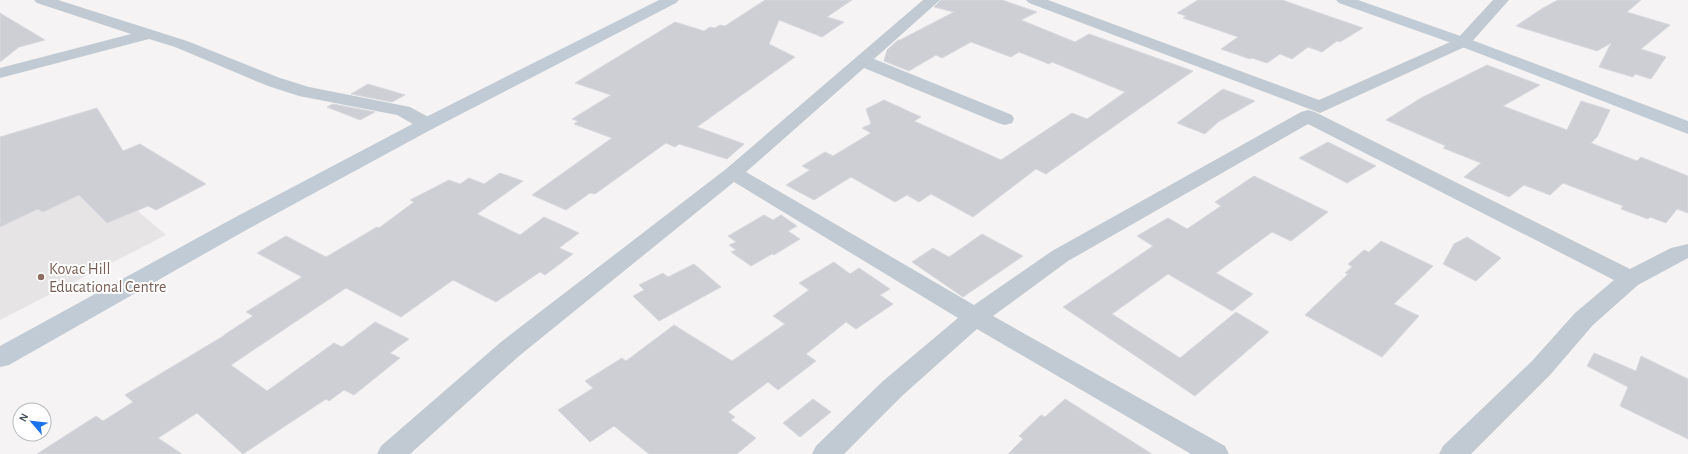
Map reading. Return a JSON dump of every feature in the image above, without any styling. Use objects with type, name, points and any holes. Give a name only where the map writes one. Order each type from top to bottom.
[{"type":"street","points":[[42,0],[181,44],[274,82],[305,92],[403,111],[427,124]]},
{"type":"street","points":[[0,358],[240,224],[427,124],[671,0]]},
{"type":"street","points":[[391,454],[510,349],[733,173],[932,0]]},
{"type":"street","points":[[1034,0],[1314,111],[1630,278]]},
{"type":"street","points":[[1344,0],[1463,42],[1688,128]]},
{"type":"street","points":[[826,454],[893,388],[975,317],[1060,256],[1314,111],[1463,42],[1501,0]]},
{"type":"street","points":[[0,73],[41,61],[149,34]]},
{"type":"street","points":[[863,61],[1005,119]]},
{"type":"street","points":[[733,173],[975,317],[1215,454]]},
{"type":"street","points":[[1452,454],[1541,368],[1584,318],[1630,278],[1679,253],[1688,251]]},
{"type":"shaded area","name":"Kovac Hill Educational Centre","points":[[82,164],[166,235],[0,320],[0,202]]},
{"type":"building","points":[[765,0],[852,0],[827,17],[844,22],[822,37],[779,20],[769,44],[795,57],[697,127],[744,144],[727,159],[679,144],[675,147],[666,143],[595,194],[590,193],[566,210],[532,195],[612,138],[574,124],[578,121],[572,119],[611,95],[575,83],[675,22],[704,31],[710,27],[715,28],[720,25],[725,26]]},
{"type":"building","points":[[941,0],[1002,0],[1037,12],[1021,20],[1075,42],[1089,34],[1193,71],[1046,174],[1036,169],[973,217],[931,194],[919,202],[907,195],[895,202],[851,177],[814,200],[786,185],[810,170],[802,166],[825,152],[833,156],[871,133],[862,128],[871,124],[866,109],[884,100],[921,117],[914,121],[1001,160],[1072,113],[1087,119],[1125,92],[1052,62],[1049,64],[1019,52],[1011,57],[971,42],[942,58],[936,55],[909,71],[884,61],[887,50],[898,40],[954,12],[934,7]]},
{"type":"building","points":[[1198,0],[1282,0],[1363,28],[1340,42],[1337,41],[1322,52],[1308,47],[1292,59],[1280,54],[1267,63],[1221,49],[1238,37],[1183,18],[1186,16],[1177,13]]},
{"type":"building","points":[[1558,0],[1641,0],[1627,12],[1670,25],[1641,49],[1666,57],[1651,79],[1635,74],[1633,77],[1599,67],[1611,43],[1597,51],[1516,26]]},
{"type":"building","points":[[0,13],[45,40],[19,47],[0,62]]},
{"type":"building","points":[[1487,65],[1540,85],[1503,106],[1567,130],[1581,101],[1610,110],[1597,137],[1591,143],[1637,161],[1641,157],[1688,176],[1688,213],[1677,209],[1666,223],[1650,217],[1648,219],[1621,209],[1623,206],[1563,183],[1550,195],[1524,185],[1509,197],[1464,177],[1481,163],[1443,148],[1446,146],[1386,120],[1421,98]]},
{"type":"building","points":[[368,84],[405,95],[392,102],[351,94]]},
{"type":"building","points":[[1223,89],[1255,101],[1218,122],[1205,134],[1177,123]]},
{"type":"building","points":[[333,104],[375,112],[360,120],[327,107]]},
{"type":"building","points":[[97,108],[123,151],[140,144],[206,184],[156,210],[148,206],[107,223],[79,195],[43,212],[38,209],[0,227],[0,137]]},
{"type":"building","points":[[1328,142],[1376,166],[1347,183],[1299,158]]},
{"type":"building","points":[[500,173],[523,181],[477,214],[520,235],[544,217],[579,233],[559,248],[573,254],[545,275],[540,272],[496,302],[453,280],[401,317],[346,288],[231,365],[267,391],[334,343],[342,347],[375,322],[409,339],[390,353],[400,358],[354,395],[344,390],[329,401],[326,399],[243,454],[197,413],[158,438],[182,454],[37,454],[96,416],[103,421],[133,402],[125,395],[225,335],[253,316],[246,312],[302,277],[257,253],[286,236],[326,257],[377,227],[379,228],[414,202],[410,200],[449,180],[460,184],[469,178],[484,184]]},
{"type":"building","points":[[1254,176],[1328,212],[1291,241],[1272,232],[1216,273],[1253,294],[1232,311],[1168,274],[1112,314],[1180,358],[1236,312],[1269,332],[1195,396],[1063,307],[1153,246],[1137,236],[1168,218],[1187,229],[1221,206],[1215,202]]},
{"type":"building","points":[[764,215],[773,220],[781,215],[797,226],[788,231],[800,239],[774,255],[772,254],[751,266],[731,252],[736,250],[729,245],[736,242],[728,236]]},
{"type":"building","points":[[982,234],[1023,256],[963,297],[912,262],[933,248],[949,257]]},
{"type":"building","points":[[1467,237],[1501,258],[1476,281],[1443,264],[1454,244]]},
{"type":"building","points":[[1381,241],[1433,266],[1394,304],[1419,316],[1382,357],[1305,315],[1348,274],[1345,273],[1352,267],[1348,264],[1364,250],[1369,252]]},
{"type":"building","points":[[834,262],[850,274],[859,268],[890,289],[880,295],[893,304],[856,329],[846,322],[806,354],[816,361],[778,390],[768,382],[728,412],[735,417],[731,420],[756,438],[737,454],[649,454],[614,426],[590,442],[558,410],[593,388],[585,381],[622,358],[626,361],[674,325],[732,361],[785,324],[773,316],[809,290],[799,283]]},
{"type":"building","points":[[694,264],[721,287],[659,321],[633,296],[644,290],[639,285],[663,273],[668,277]]},
{"type":"building","points":[[1594,353],[1636,371],[1641,356],[1688,379],[1688,439],[1620,406],[1628,387],[1587,366]]},
{"type":"building","points":[[813,399],[831,412],[800,437],[783,423]]},
{"type":"building","points":[[1065,399],[1152,454],[1008,454],[1023,439],[1019,436],[1041,415],[1045,417]]},
{"type":"place","name":"Kovac Hill Educational Centre","points":[[41,277]]}]
